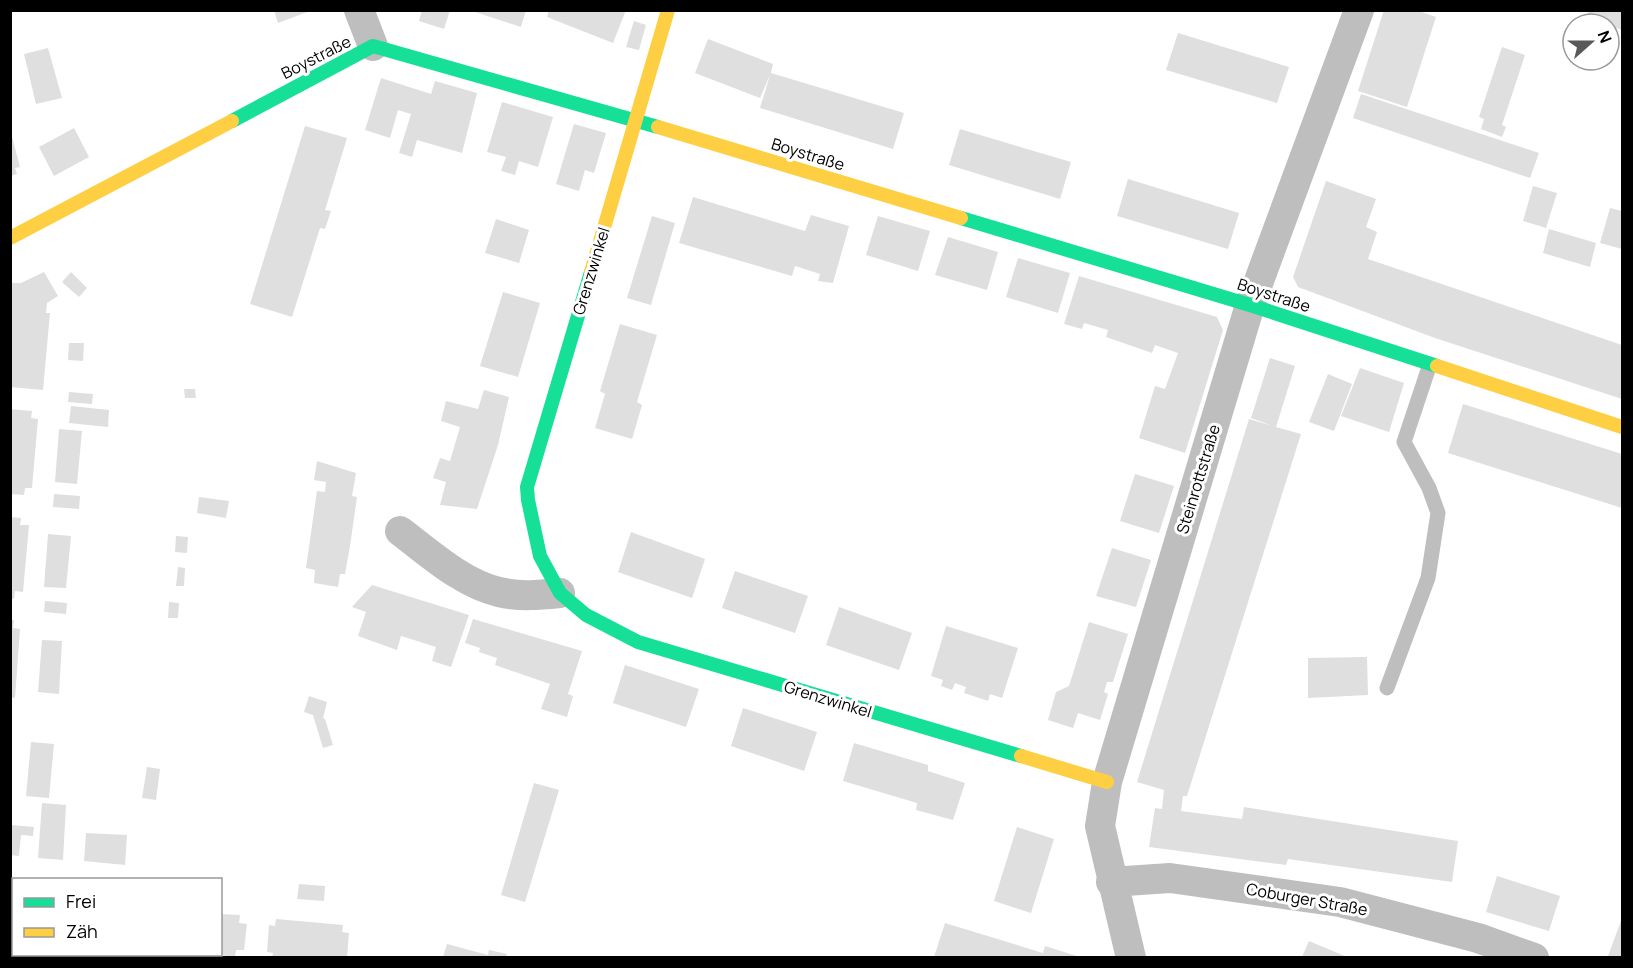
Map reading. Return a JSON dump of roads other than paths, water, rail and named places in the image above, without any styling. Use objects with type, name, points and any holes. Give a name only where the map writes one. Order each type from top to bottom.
[{"type":"street","points":[[359,10],[373,46]]},
{"type":"street","name":"Grenzwinkel","points":[[668,10],[527,487],[529,515],[540,555],[560,593],[602,626],[638,642],[1107,782]]},
{"type":"street","name":"Steinrottstraße","points":[[1131,957],[1111,882],[1100,826],[1107,782],[1250,305],[1359,10]]},
{"type":"street","name":"Boystraße","points":[[10,238],[373,46],[636,120],[1250,305],[1623,427]]},
{"type":"street","points":[[400,531],[481,586],[500,592],[527,596],[560,593]]},
{"type":"street","name":"Coburger Straße","points":[[1111,882],[1170,878],[1340,902],[1478,938],[1534,957]]},
{"type":"lane","points":[[1387,688],[1428,578],[1438,513],[1429,488],[1404,442],[1430,364]]}]
